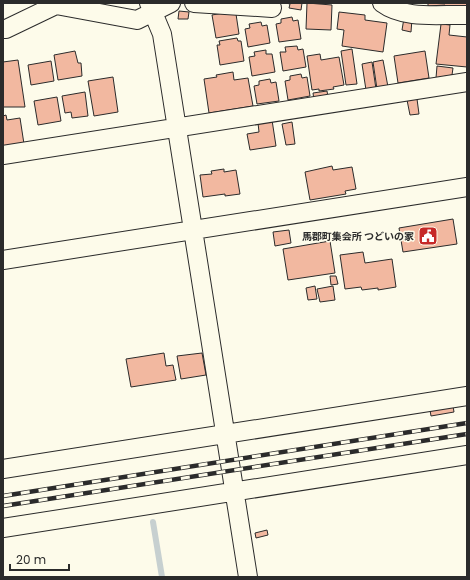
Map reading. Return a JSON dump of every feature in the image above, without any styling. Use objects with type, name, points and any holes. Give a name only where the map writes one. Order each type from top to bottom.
[{"type":"street","points":[[3,29],[56,6],[137,20],[151,8],[171,3]]},
{"type":"street","points":[[194,3],[272,8]]},
{"type":"street","points":[[382,3],[396,12],[407,14],[467,15]]},
{"type":"street","points":[[151,8],[162,34],[248,577]]},
{"type":"street","points":[[3,155],[467,82]]},
{"type":"street","points":[[3,260],[467,187]]},
{"type":"street","points":[[3,469],[467,396]]},
{"type":"street","points":[[3,528],[467,455]]},
{"type":"building","points":[[286,3],[302,3],[301,10],[289,8],[290,4]]},
{"type":"building","points":[[307,3],[332,5],[331,30],[306,29]]},
{"type":"building","points":[[428,3],[467,3],[467,8],[445,10],[445,5],[428,6]]},
{"type":"building","points":[[179,11],[189,12],[188,19],[178,19]]},
{"type":"building","points":[[234,11],[236,14],[239,34],[216,38],[212,15]]},
{"type":"building","points":[[339,12],[365,15],[365,20],[387,23],[383,52],[342,46],[344,30],[337,29]]},
{"type":"building","points":[[292,17],[293,21],[298,20],[301,39],[279,42],[276,24],[281,23],[281,19]]},
{"type":"building","points":[[404,18],[412,19],[411,32],[402,30]]},
{"type":"building","points":[[261,22],[262,26],[267,25],[270,43],[248,47],[245,29],[250,28],[249,24]]},
{"type":"building","points":[[441,24],[450,25],[449,35],[467,37],[467,67],[436,64]]},
{"type":"building","points":[[237,38],[238,41],[241,41],[244,61],[220,65],[217,45],[220,45],[219,41]]},
{"type":"building","points":[[297,46],[298,50],[303,49],[306,67],[283,71],[280,52],[286,52],[285,47]]},
{"type":"building","points":[[352,49],[357,84],[346,85],[341,51]]},
{"type":"building","points":[[266,50],[266,54],[272,54],[275,72],[252,76],[249,57],[255,56],[254,52]]},
{"type":"building","points":[[75,51],[78,63],[81,63],[82,76],[58,80],[54,55]]},
{"type":"building","points":[[425,51],[429,78],[398,83],[394,56]]},
{"type":"building","points":[[320,54],[321,60],[339,57],[344,85],[333,87],[334,89],[319,91],[319,89],[312,90],[307,56]]},
{"type":"building","points":[[18,60],[25,107],[3,107],[3,62]]},
{"type":"building","points":[[383,60],[388,87],[377,89],[373,62]]},
{"type":"building","points":[[51,61],[54,81],[31,85],[28,65]]},
{"type":"building","points":[[372,62],[376,89],[366,90],[362,64]]},
{"type":"building","points":[[437,66],[453,68],[452,75],[436,78]]},
{"type":"building","points":[[233,72],[234,80],[248,78],[253,106],[209,113],[204,79]]},
{"type":"building","points":[[301,74],[302,78],[307,77],[310,96],[288,100],[285,81],[290,80],[290,76]]},
{"type":"building","points":[[113,77],[118,112],[94,116],[88,81]]},
{"type":"building","points":[[270,79],[271,83],[276,82],[279,101],[257,104],[254,86],[259,85],[259,81]]},
{"type":"building","points":[[327,91],[328,97],[314,100],[313,93]]},
{"type":"building","points":[[85,92],[88,116],[72,118],[71,112],[65,113],[62,96]]},
{"type":"building","points":[[57,97],[61,121],[38,125],[34,101]]},
{"type":"building","points":[[417,99],[419,114],[410,115],[407,100]]},
{"type":"building","points":[[6,115],[7,120],[20,118],[24,144],[3,147],[3,116]]},
{"type":"building","points":[[272,120],[276,146],[250,150],[247,134],[259,132],[258,123]]},
{"type":"building","points":[[292,122],[295,144],[286,145],[282,124]]},
{"type":"building","points":[[332,166],[333,170],[352,167],[356,189],[345,191],[346,194],[310,200],[305,172]]},
{"type":"building","points":[[224,169],[224,172],[236,170],[240,194],[225,196],[225,194],[203,197],[200,175],[212,174],[211,171]]},
{"type":"building","name":"馬郡町集会所 つどいの家","points":[[453,219],[457,244],[403,252],[399,228]]},
{"type":"building","points":[[289,230],[291,243],[275,246],[273,232]]},
{"type":"building","points":[[330,241],[335,273],[288,280],[283,249]]},
{"type":"building","points":[[363,252],[365,263],[392,259],[396,287],[378,290],[378,288],[362,290],[361,287],[345,289],[340,255]]},
{"type":"building","points":[[330,276],[336,276],[338,284],[331,285]]},
{"type":"building","points":[[315,286],[317,299],[308,300],[306,288]]},
{"type":"building","points":[[333,286],[335,300],[320,302],[317,289]]},
{"type":"building","points":[[164,353],[166,366],[173,365],[176,380],[131,387],[126,359]]},
{"type":"building","points":[[202,353],[206,375],[181,379],[177,356]]},
{"type":"building","points":[[453,406],[454,412],[431,416],[430,410]]},
{"type":"building","points":[[267,530],[268,535],[256,538],[255,533]]},
{"type":"waterway","points":[[153,522],[162,577]]},
{"type":"railway","points":[[3,496],[467,423]]},
{"type":"railway","points":[[3,506],[467,434]]},
{"type":"place","name":"馬郡町集会所 つどいの家","points":[[428,236]]}]
